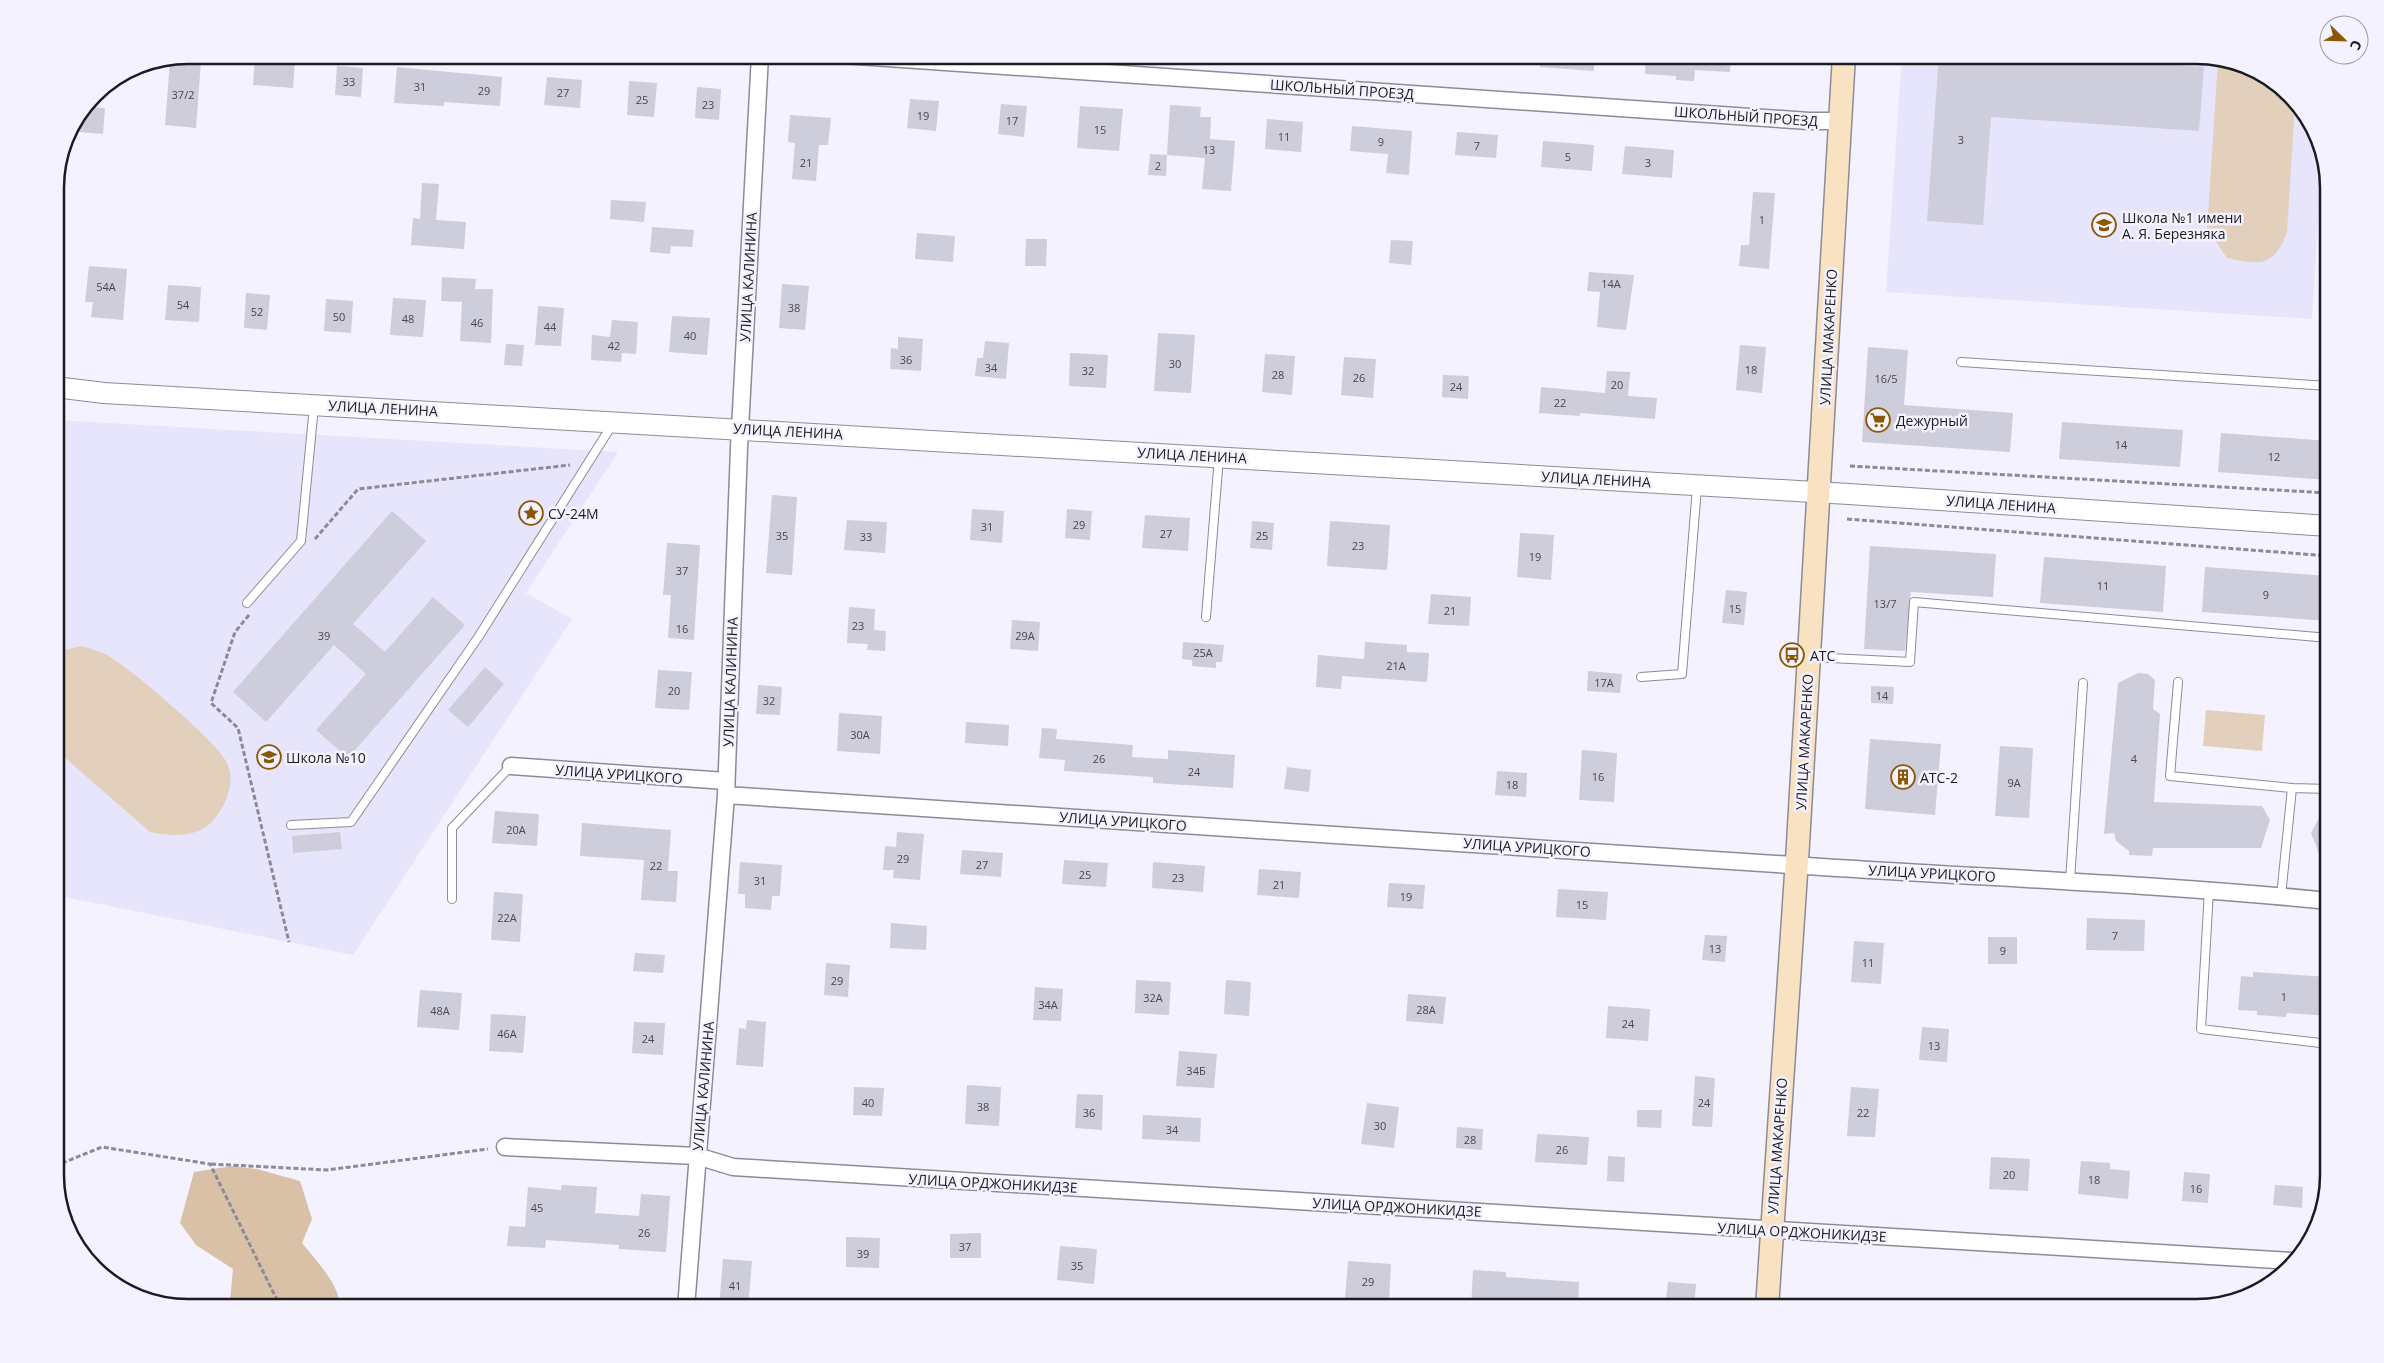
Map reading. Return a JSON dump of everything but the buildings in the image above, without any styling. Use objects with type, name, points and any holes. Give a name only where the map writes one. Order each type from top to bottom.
[{"type":"main road","name":"УЛИЦА МАКАРЕНКО","points":[[1767,1299],[1809,657],[1843,64]]},
{"type":"street","name":"УЛИЦА КАЛИНИНА","points":[[687,1299],[726,788],[740,428],[760,64]]},
{"type":"street","name":"ШКОЛЬНЫЙ ПРОЕЗД","points":[[975,64],[1809,121],[1840,121]]},
{"type":"street","name":"УЛИЦА ЛЕНИНА","points":[[64,388],[104,392],[1819,492],[2320,525]]},
{"type":"street","name":"УЛИЦА УРИЦКОГО","points":[[511,766],[726,788],[1796,865],[2209,890],[2320,900]]},
{"type":"street","name":"УЛИЦА ОРДЖОНИКИДЗЕ","points":[[505,1147],[697,1156],[733,1167],[2286,1261]]},
{"type":"lane","points":[[1961,362],[2320,385]]},
{"type":"lane","points":[[247,603],[301,541],[314,404]]},
{"type":"lane","points":[[291,825],[351,822],[479,636],[615,421]]},
{"type":"lane","points":[[1206,617],[1219,456]]},
{"type":"lane","points":[[1641,677],[1682,674],[1697,485]]},
{"type":"lane","points":[[1809,657],[1910,662],[1914,602],[2320,637]]},
{"type":"lane","points":[[2178,682],[2170,776],[2292,788],[2320,789]]},
{"type":"lane","points":[[2070,881],[2083,683]]},
{"type":"lane","points":[[452,899],[452,828],[511,766]]},
{"type":"lane","points":[[2281,896],[2292,788]]},
{"type":"lane","points":[[2209,890],[2201,1029],[2320,1043]]},
{"type":"path","points":[[358,489],[588,463]]},
{"type":"path","points":[[1850,466],[2320,492]]},
{"type":"path","points":[[1847,519],[2320,555]]},
{"type":"path","points":[[212,703],[238,728],[289,942]]},
{"type":"path","points":[[64,1162],[102,1147],[210,1164],[328,1170],[505,1147]]},
{"type":"path","points":[[210,1164],[277,1299]]},
{"type":"shaded area","name":"Школа №1 имени А. Я. Березняка","points":[[1901,64],[2197,64],[2229,68],[2258,80],[2284,100],[2304,126],[2314,148],[2318,163],[2320,190],[2312,319],[1886,292]]},
{"type":"shaded area","points":[[2218,66],[2244,73],[2258,80],[2272,89],[2295,112],[2287,233],[2282,244],[2271,258],[2264,261],[2249,262],[2227,258],[2207,229]]},
{"type":"shaded area","name":"Школа №10","points":[[64,421],[618,452],[526,593],[572,619],[353,955],[64,897]]},
{"type":"shaded area","points":[[82,646],[107,655],[118,662],[171,705],[219,751],[229,768],[230,783],[224,804],[210,824],[203,829],[186,834],[168,835],[150,832],[64,757],[64,650]]},
{"type":"shaded area","points":[[2206,710],[2265,715],[2262,751],[2203,746]]},
{"type":"shaded area","points":[[232,1166],[257,1169],[300,1181],[312,1219],[302,1243],[332,1282],[339,1299],[230,1299],[233,1269],[196,1245],[180,1223],[194,1172]]},
{"type":"place","name":"Школа №1 имени А. Я. Березняка","points":[[2104,225]]},
{"type":"place","name":"Дежурный","points":[[1878,420]]},
{"type":"place","name":"СУ-24М","points":[[531,513]]},
{"type":"place","name":"АТС","points":[[1792,655]]},
{"type":"place","name":"Школа №10","points":[[269,757]]},
{"type":"place","name":"АТС-2","points":[[1903,777]]}]
